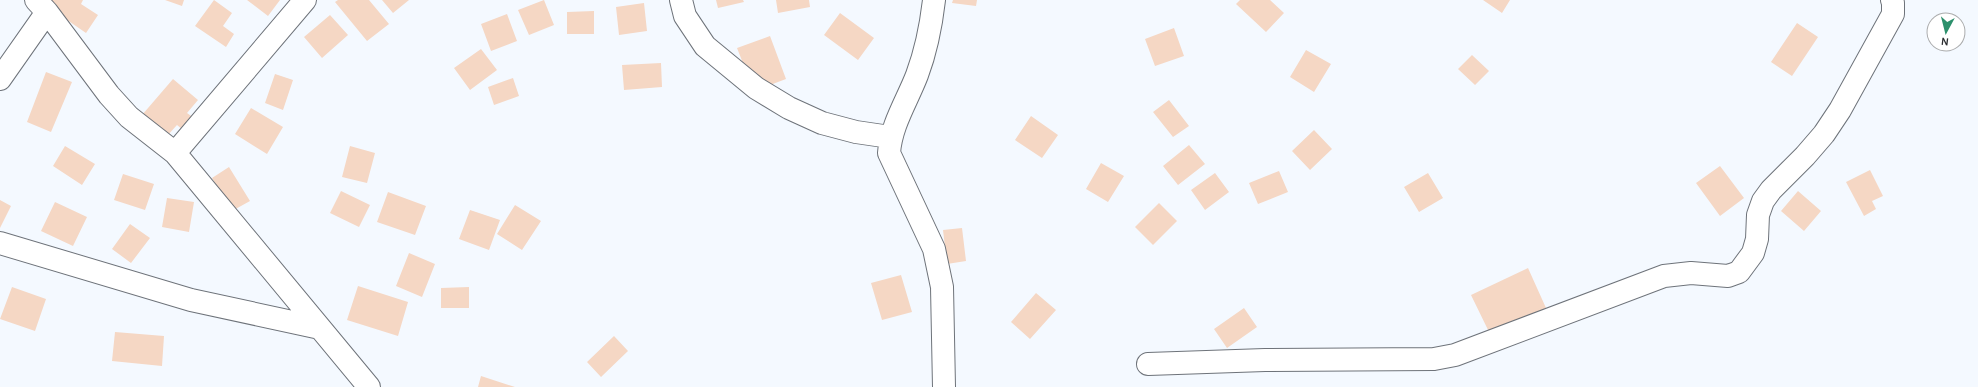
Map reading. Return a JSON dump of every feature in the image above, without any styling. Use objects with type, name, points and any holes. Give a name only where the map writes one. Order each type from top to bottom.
[{"type":"street","points":[[175,153],[305,0]]},
{"type":"street","points":[[681,0],[685,16],[705,46],[756,88],[789,108],[822,123],[856,132],[890,137]]},
{"type":"street","points":[[934,0],[930,29],[917,74],[890,137],[889,153],[934,249],[942,287],[944,387]]},
{"type":"street","points":[[1148,364],[1265,360],[1434,359],[1455,355],[1664,276],[1692,273],[1728,276],[1739,272],[1753,253],[1757,239],[1758,215],[1763,201],[1771,190],[1805,156],[1824,134],[1840,110],[1893,14],[1894,2],[1892,0]]},
{"type":"street","points":[[0,79],[42,6],[109,95],[129,117],[175,153],[369,387]]},
{"type":"street","points":[[0,244],[191,300],[320,328]]},
{"type":"building","points":[[47,0],[83,0],[81,4],[98,15],[86,33],[44,4]]},
{"type":"building","points":[[165,0],[184,0],[182,6]]},
{"type":"building","points":[[214,0],[232,13],[223,26],[234,34],[226,47],[195,26]]},
{"type":"building","points":[[247,0],[280,0],[268,16]]},
{"type":"building","points":[[338,0],[369,0],[389,24],[367,41],[335,2]]},
{"type":"building","points":[[382,0],[409,0],[393,13]]},
{"type":"building","points":[[544,0],[554,25],[529,35],[518,10]]},
{"type":"building","points":[[716,0],[743,0],[744,2],[718,8]]},
{"type":"building","points":[[776,0],[809,0],[810,7],[778,13]]},
{"type":"building","points":[[953,0],[977,0],[976,6],[952,3]]},
{"type":"building","points":[[1240,0],[1270,0],[1284,13],[1266,32],[1236,4]]},
{"type":"building","points":[[1483,0],[1510,0],[1502,13]]},
{"type":"building","points":[[644,3],[647,31],[619,35],[616,7]]},
{"type":"building","points":[[594,11],[594,34],[567,34],[567,12]]},
{"type":"building","points":[[840,13],[874,38],[858,60],[824,35]]},
{"type":"building","points":[[507,14],[517,41],[491,51],[481,24]]},
{"type":"building","points":[[330,15],[348,35],[322,58],[304,37]]},
{"type":"building","points":[[1797,23],[1818,37],[1792,76],[1771,62]]},
{"type":"building","points":[[1174,28],[1184,56],[1155,66],[1145,39]]},
{"type":"building","points":[[770,36],[786,79],[754,91],[737,48]]},
{"type":"building","points":[[481,49],[497,70],[470,90],[454,68]]},
{"type":"building","points":[[1306,50],[1331,64],[1314,92],[1290,77]]},
{"type":"building","points":[[1472,55],[1489,71],[1475,85],[1458,69]]},
{"type":"building","points":[[661,63],[662,87],[624,90],[622,65]]},
{"type":"building","points":[[46,72],[72,82],[51,132],[27,122]]},
{"type":"building","points":[[275,74],[293,80],[283,110],[265,103]]},
{"type":"building","points":[[513,78],[519,96],[494,105],[488,87]]},
{"type":"building","points":[[173,79],[198,100],[187,113],[194,118],[183,130],[177,125],[167,136],[142,115]]},
{"type":"building","points":[[1169,100],[1189,126],[1173,137],[1153,112]]},
{"type":"building","points":[[251,108],[283,127],[267,154],[235,134]]},
{"type":"building","points":[[1031,116],[1058,135],[1042,158],[1015,140]]},
{"type":"building","points":[[1314,130],[1332,149],[1310,170],[1292,151]]},
{"type":"building","points":[[1189,145],[1205,164],[1178,185],[1163,166]]},
{"type":"building","points":[[65,146],[95,164],[82,185],[53,166]]},
{"type":"building","points":[[350,146],[375,153],[367,183],[342,177]]},
{"type":"building","points":[[1101,163],[1124,176],[1108,202],[1086,189]]},
{"type":"building","points":[[1720,166],[1744,198],[1720,216],[1696,183]]},
{"type":"building","points":[[229,167],[250,201],[232,211],[212,178]]},
{"type":"building","points":[[1870,170],[1883,196],[1872,201],[1876,209],[1864,216],[1846,182]]},
{"type":"building","points":[[1279,171],[1288,192],[1258,204],[1249,183]]},
{"type":"building","points":[[1215,173],[1229,192],[1205,210],[1191,190]]},
{"type":"building","points":[[1428,173],[1443,198],[1419,212],[1404,187]]},
{"type":"building","points":[[123,174],[154,184],[145,210],[114,200]]},
{"type":"building","points":[[341,191],[370,205],[359,227],[330,213]]},
{"type":"building","points":[[1798,191],[1821,211],[1804,231],[1781,211]]},
{"type":"building","points":[[388,192],[426,206],[415,235],[377,222]]},
{"type":"building","points":[[167,198],[194,202],[189,232],[162,227]]},
{"type":"building","points":[[0,200],[11,206],[0,228]]},
{"type":"building","points":[[55,202],[87,217],[73,246],[41,231]]},
{"type":"building","points":[[1159,203],[1177,221],[1153,245],[1135,227]]},
{"type":"building","points":[[515,205],[541,221],[522,250],[497,234]]},
{"type":"building","points":[[470,210],[500,220],[489,250],[459,239]]},
{"type":"building","points":[[130,224],[150,238],[131,263],[112,249]]},
{"type":"building","points":[[962,228],[966,261],[947,264],[943,230]]},
{"type":"building","points":[[409,253],[435,264],[422,297],[396,286]]},
{"type":"building","points":[[1528,268],[1546,308],[1490,334],[1471,295]]},
{"type":"building","points":[[901,275],[912,312],[882,320],[871,283]]},
{"type":"building","points":[[358,286],[408,302],[398,336],[347,320]]},
{"type":"building","points":[[12,287],[46,299],[35,331],[0,319]]},
{"type":"building","points":[[469,287],[469,308],[441,308],[441,288]]},
{"type":"building","points":[[1036,293],[1056,310],[1030,339],[1011,322]]},
{"type":"building","points":[[1244,308],[1257,327],[1227,348],[1214,329]]},
{"type":"building","points":[[115,332],[164,336],[162,366],[112,361]]},
{"type":"building","points":[[614,336],[628,351],[601,377],[587,362]]},
{"type":"building","points":[[481,376],[515,387],[478,387]]}]
